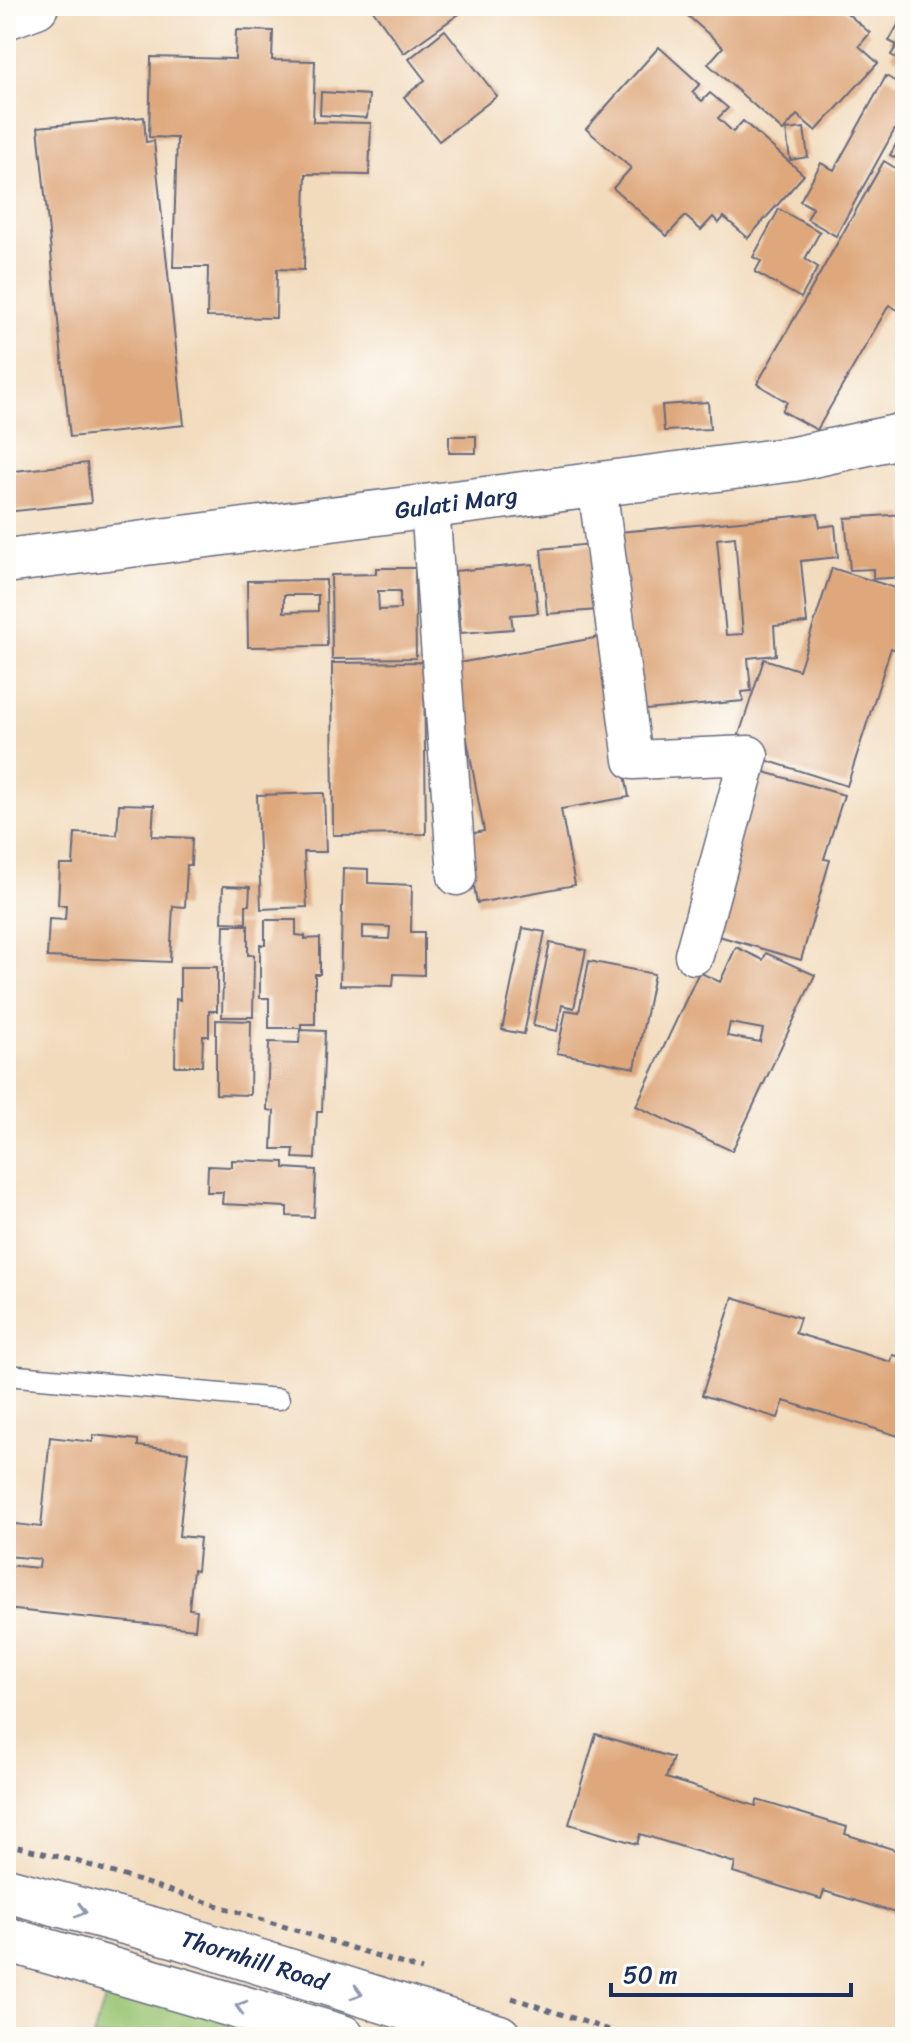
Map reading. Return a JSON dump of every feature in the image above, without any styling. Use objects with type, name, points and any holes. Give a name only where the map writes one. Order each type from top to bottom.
[{"type":"street","points":[[6,17],[36,6]]},
{"type":"street","name":"Gulati Marg","points":[[6,561],[794,459],[905,435]]},
{"type":"street","points":[[597,485],[633,760],[749,755],[694,955]]},
{"type":"street","points":[[430,506],[457,876]]},
{"type":"street","name":"Thornhill Road","points":[[6,1890],[177,1936],[499,2037]]},
{"type":"street","name":"Thornhill Road","points":[[6,1939],[342,2037]]},
{"type":"lane","points":[[6,1375],[279,1399]]},
{"type":"green space","points":[[111,1981],[292,2037],[93,2037]]},
{"type":"building","points":[[370,6],[453,6],[459,14],[404,53]]},
{"type":"building","points":[[677,6],[839,6],[870,33],[859,46],[878,63],[816,131],[797,115],[783,131],[708,64],[723,47]]},
{"type":"building","points":[[905,12],[905,63],[891,55],[897,45],[889,41]]},
{"type":"building","points":[[236,30],[273,31],[272,60],[315,61],[313,122],[371,123],[369,175],[306,174],[304,270],[277,269],[276,318],[207,317],[208,267],[173,267],[177,138],[149,137],[151,57],[235,59]]},
{"type":"building","points":[[445,30],[497,96],[439,141],[404,97],[425,80],[409,59]]},
{"type":"building","points":[[659,47],[700,84],[692,92],[702,101],[710,93],[728,108],[718,118],[733,132],[743,121],[804,175],[748,238],[724,217],[719,223],[713,217],[701,230],[685,216],[667,236],[613,188],[631,168],[586,129]]},
{"type":"building","points":[[886,76],[905,87],[905,111],[836,236],[807,219],[813,208],[800,201],[821,163],[834,170]]},
{"type":"building","points":[[321,92],[369,95],[367,118],[320,115]]},
{"type":"building","points":[[144,117],[146,142],[154,141],[184,425],[70,437],[38,127]]},
{"type":"building","points":[[804,128],[808,157],[790,160],[786,130]]},
{"type":"building","points":[[905,128],[905,163],[890,155]]},
{"type":"building","points":[[884,161],[905,174],[905,236],[897,250],[905,255],[905,314],[889,305],[817,430],[782,411],[787,402],[757,384]]},
{"type":"building","points":[[779,209],[820,232],[805,259],[818,267],[801,298],[755,272],[761,261],[753,257]]},
{"type":"building","points":[[708,402],[710,429],[664,431],[662,405]]},
{"type":"building","points":[[449,436],[476,436],[476,453],[449,453]]},
{"type":"building","points":[[87,463],[91,503],[6,512],[6,472]]},
{"type":"building","points":[[818,514],[820,527],[835,525],[838,557],[801,561],[807,623],[774,626],[776,655],[748,658],[751,691],[742,692],[743,701],[635,711],[619,532]],"holes":[[[735,537],[743,634],[726,635],[717,539]]]},
{"type":"building","points":[[905,514],[905,577],[873,579],[873,569],[850,570],[845,518]]},
{"type":"building","points":[[592,544],[598,610],[547,614],[541,549]]},
{"type":"building","points":[[533,564],[538,613],[511,615],[513,629],[461,633],[455,571]]},
{"type":"building","points":[[376,568],[415,568],[416,658],[332,659],[331,575],[376,574]],"holes":[[[378,591],[400,591],[400,609],[379,610]]]},
{"type":"building","points":[[832,568],[905,591],[905,653],[891,648],[847,786],[734,750],[764,659],[799,670]]},
{"type":"building","points":[[326,580],[327,646],[248,647],[247,581]],"holes":[[[284,595],[318,595],[318,611],[284,612]]]},
{"type":"building","points":[[600,637],[629,797],[561,809],[575,885],[477,903],[465,835],[484,831],[453,664]]},
{"type":"building","points":[[424,662],[426,834],[333,835],[332,663]]},
{"type":"building","points":[[761,771],[844,795],[824,859],[830,860],[801,960],[705,932]]},
{"type":"building","points":[[324,793],[326,852],[304,852],[307,907],[261,909],[257,795]]},
{"type":"building","points":[[119,804],[154,805],[152,836],[192,838],[185,907],[173,906],[170,962],[47,957],[49,919],[65,920],[66,905],[58,905],[60,865],[73,865],[75,833],[117,835]]},
{"type":"building","points":[[343,868],[368,869],[368,883],[412,885],[411,932],[424,932],[424,975],[394,974],[393,986],[340,985]],"holes":[[[363,926],[390,927],[389,939],[363,938]]]},
{"type":"building","points":[[223,886],[250,887],[246,923],[222,922]]},
{"type":"building","points":[[265,920],[296,920],[296,935],[305,936],[305,939],[320,938],[320,974],[315,974],[315,1024],[301,1024],[301,1028],[269,1028],[269,998],[260,998],[260,945],[265,945]]},
{"type":"building","points":[[224,925],[248,925],[248,955],[254,955],[253,1017],[222,1017]]},
{"type":"building","points":[[523,928],[545,932],[524,1034],[502,1030]]},
{"type":"building","points":[[550,943],[586,950],[574,1008],[562,1005],[557,1031],[533,1026]]},
{"type":"building","points":[[736,947],[763,960],[766,953],[815,975],[732,1151],[636,1106],[699,972],[720,982]],"holes":[[[730,1023],[763,1029],[760,1042],[727,1036]]]},
{"type":"building","points":[[589,961],[654,974],[635,1068],[557,1053],[566,1010],[579,1012]]},
{"type":"building","points":[[180,967],[217,967],[217,1011],[209,1011],[209,1036],[203,1036],[202,1066],[175,1066]]},
{"type":"building","points":[[216,1020],[251,1021],[250,1095],[216,1094]]},
{"type":"building","points":[[300,1030],[325,1031],[322,1112],[317,1112],[315,1159],[293,1158],[294,1149],[272,1149],[274,1111],[267,1110],[269,1042],[299,1043]]},
{"type":"building","points":[[232,1160],[284,1162],[284,1168],[316,1170],[314,1217],[287,1216],[287,1207],[222,1204],[223,1192],[207,1192],[208,1166],[232,1167]]},
{"type":"building","points":[[733,1297],[800,1318],[795,1333],[891,1362],[893,1355],[905,1358],[905,1438],[784,1401],[778,1418],[702,1395]]},
{"type":"building","points":[[93,1435],[138,1440],[138,1446],[188,1452],[179,1536],[200,1538],[189,1609],[197,1610],[195,1629],[6,1609],[6,1565],[39,1568],[40,1559],[6,1556],[7,1523],[41,1527],[50,1437],[93,1442]]},
{"type":"building","points":[[596,1734],[673,1758],[666,1778],[756,1806],[757,1800],[847,1827],[845,1834],[905,1853],[905,1916],[824,1891],[821,1899],[733,1872],[735,1863],[640,1834],[637,1844],[569,1824]]}]
